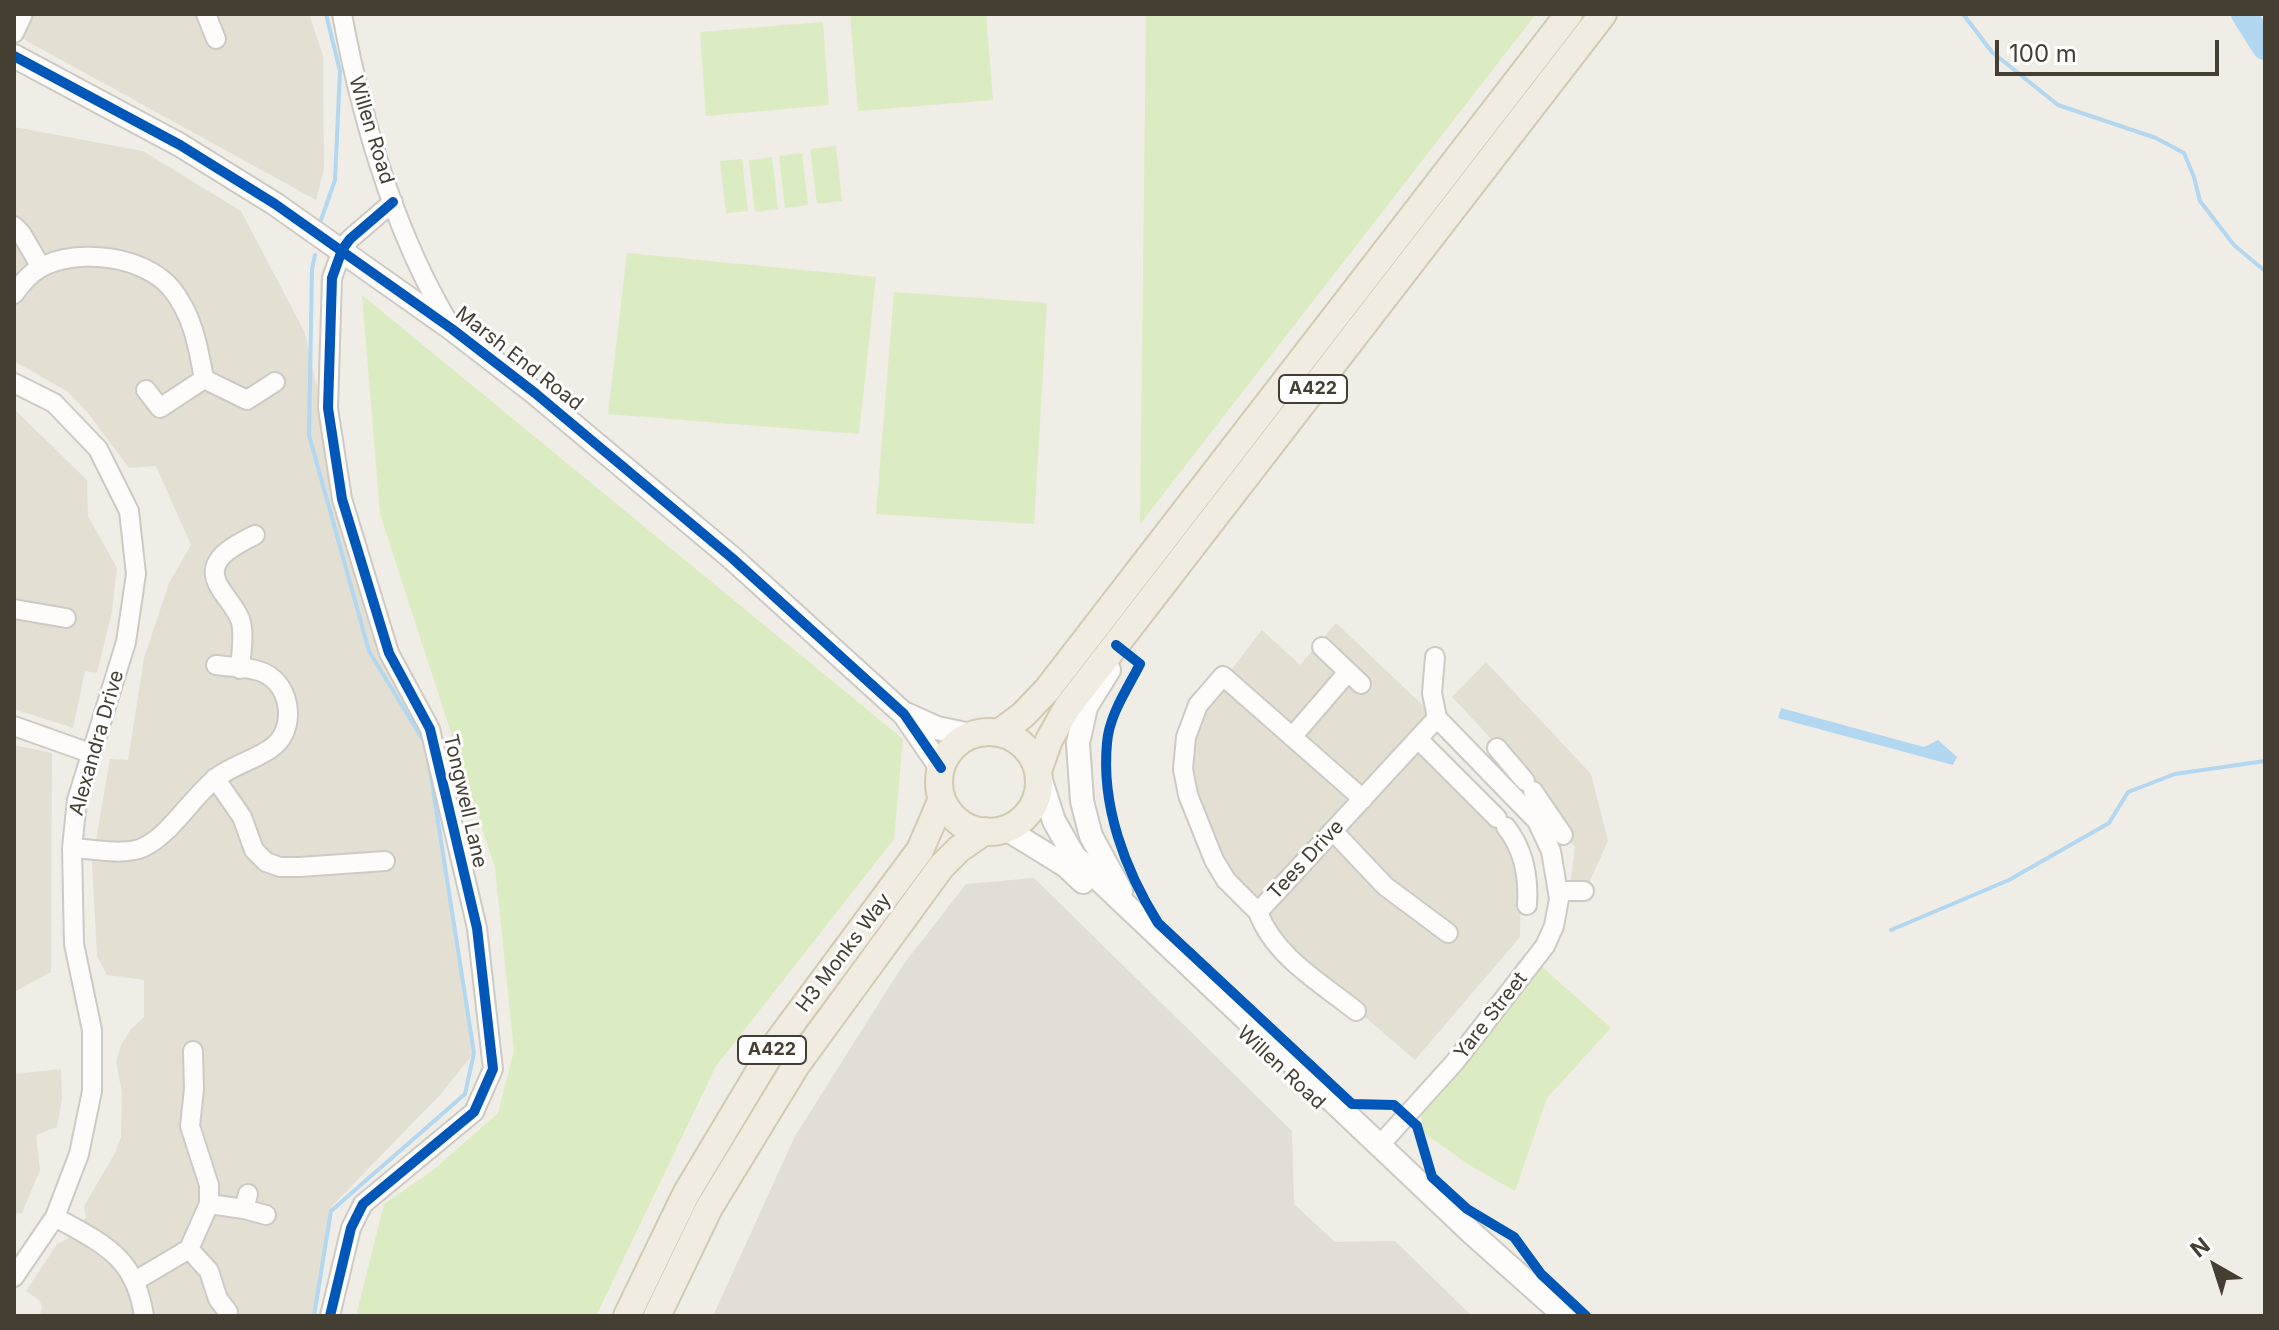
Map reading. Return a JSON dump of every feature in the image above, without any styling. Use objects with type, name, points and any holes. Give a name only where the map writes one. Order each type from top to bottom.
[{"type":"main road","name":"A422","points":[[999,733],[1023,715],[1047,690],[1569,14]]},
{"type":"main road","name":"A422","points":[[1038,771],[1049,740],[1067,708],[1603,14]]},
{"type":"main road","points":[[999,733],[1013,738],[1024,746],[1038,771],[1039,787],[1028,813],[996,830],[971,828],[959,822],[942,799],[939,783],[947,754],[970,735],[999,733]]},
{"type":"main road","name":"H3 Monks Way","points":[[627,1316],[686,1194],[774,1047],[920,850],[942,799]]},
{"type":"main road","name":"H3 Monks Way","points":[[657,1316],[709,1208],[797,1064],[941,867],[959,849],[996,830]]},
{"type":"street","points":[[14,33],[23,14]]},
{"type":"street","points":[[206,14],[216,39]]},
{"type":"street","name":"Willen Road","points":[[342,14],[366,122],[393,202],[417,265],[452,329]]},
{"type":"street","name":"Marsh End Road","points":[[14,56],[180,145],[275,204],[452,329],[535,393],[732,558],[904,714],[941,768]]},
{"type":"street","points":[[342,250],[350,239],[393,202]]},
{"type":"street","points":[[14,226],[41,267]]},
{"type":"street","name":"Tongwell Lane","points":[[330,1316],[351,1228],[363,1204],[474,1112],[493,1069],[477,928],[430,729],[389,653],[342,499],[328,408],[332,278],[342,250]]},
{"type":"street","points":[[14,294],[23,281],[41,267],[83,255],[131,262],[170,287],[195,329],[204,379]]},
{"type":"street","points":[[204,379],[247,400],[275,382]]},
{"type":"street","points":[[146,390],[160,408],[204,379]]},
{"type":"street","name":"Alexandra Drive","points":[[14,383],[54,403],[98,449],[129,511],[136,574],[126,642],[77,800],[72,848],[74,944],[92,1030],[92,1091],[79,1154],[55,1217],[14,1277]]},
{"type":"street","points":[[240,669],[242,623],[218,585],[212,555],[255,535]]},
{"type":"street","points":[[1134,912],[1091,836],[1082,801],[1078,743],[1086,707],[1149,601]]},
{"type":"street","points":[[14,609],[66,618]]},
{"type":"street","points":[[1292,737],[1354,678],[1322,647]]},
{"type":"street","points":[[1435,657],[1432,693],[1437,718]]},
{"type":"street","points":[[72,848],[128,851],[141,848],[161,835],[215,778],[230,767],[273,747],[286,732],[288,711],[282,688],[261,671],[216,665]]},
{"type":"street","points":[[1258,912],[1226,880],[1214,860],[1188,795],[1183,769],[1186,737],[1198,705],[1223,676],[1363,799]]},
{"type":"street","name":"Marsh End Road","points":[[904,714],[937,728],[970,735]]},
{"type":"street","name":"Tees Drive","points":[[1356,1011],[1278,948],[1265,931],[1258,912],[1437,718]]},
{"type":"street","name":"Yare Street","points":[[1437,718],[1498,780],[1563,835]]},
{"type":"street","points":[[14,726],[90,753]]},
{"type":"street","points":[[1418,739],[1516,840],[1528,884],[1527,905]]},
{"type":"street","name":"Yare Street","points":[[1379,1146],[1454,1063],[1545,946],[1554,926],[1558,891],[1543,816],[1529,786],[1497,748]]},
{"type":"street","points":[[1498,780],[1512,766]]},
{"type":"street","name":"Willen Road","points":[[1038,771],[1054,821],[1074,856],[1379,1146],[1565,1316]]},
{"type":"street","points":[[215,778],[242,817],[254,850],[266,862],[280,867],[346,856],[385,861]]},
{"type":"street","name":"Willen Road","points":[[996,830],[1066,866],[1392,1173],[1550,1316]]},
{"type":"street","points":[[1333,831],[1385,886],[1448,933]]},
{"type":"street","points":[[1525,870],[1554,866]]},
{"type":"street","points":[[1558,891],[1584,891]]},
{"type":"street","points":[[135,1281],[189,1249],[209,1204],[209,1185],[190,1126],[194,1089],[193,1051]]},
{"type":"street","points":[[209,1204],[246,1201],[266,1215]]},
{"type":"street","points":[[55,1217],[111,1248],[135,1281],[144,1316]]},
{"type":"street","points":[[189,1249],[209,1271],[218,1299],[228,1312]]},
{"type":"shaded area","points":[[14,14],[309,14],[323,56],[324,169],[316,200],[14,34]]},
{"type":"shaded area","points":[[14,127],[143,151],[241,211],[305,333],[371,633],[425,749],[474,1053],[439,1096],[331,1207],[313,1316],[40,1316],[42,1306],[39,1300],[26,1291],[57,1244],[73,1236],[86,1217],[84,1206],[121,1137],[122,1093],[116,1062],[121,1045],[131,1029],[144,1017],[144,980],[107,975],[97,956],[92,864],[110,759],[128,760],[144,658],[169,583],[191,545],[156,466],[129,468],[88,413],[68,392],[14,361]]},
{"type":"shaded area","points":[[14,409],[87,480],[88,516],[117,568],[112,612],[97,673],[85,671],[73,728],[14,709]]},
{"type":"shaded area","points":[[1336,623],[1433,715],[1409,741],[1511,841],[1521,871],[1520,937],[1415,1060],[1280,944],[1221,859],[1196,797],[1190,768],[1192,740],[1202,707],[1262,630],[1300,665]]},
{"type":"shaded area","points":[[1486,662],[1591,774],[1608,841],[1589,883],[1570,885],[1575,847],[1533,783],[1452,697]]},
{"type":"shaded area","points":[[14,745],[52,753],[51,972],[14,992]]},
{"type":"shaded area","points":[[1034,878],[1292,1131],[1294,1204],[1335,1242],[1395,1241],[1472,1316],[713,1316],[795,1136],[903,965],[966,884]]},
{"type":"shaded area","points":[[61,1069],[62,1099],[57,1127],[36,1135],[40,1170],[22,1213],[14,1214],[14,1074]]},
{"type":"green space","points":[[850,14],[986,14],[993,100],[858,111]]},
{"type":"green space","points":[[1146,14],[1536,14],[1140,524],[1146,20]]},
{"type":"green space","points":[[823,22],[829,105],[706,116],[700,32]]},
{"type":"green space","points":[[836,146],[842,201],[817,204],[810,149]]},
{"type":"green space","points":[[802,153],[808,205],[785,208],[779,156]]},
{"type":"green space","points":[[772,157],[778,209],[755,212],[749,160]]},
{"type":"green space","points":[[742,159],[748,211],[726,213],[720,161]]},
{"type":"green space","points":[[627,253],[876,277],[859,434],[608,414]]},
{"type":"green space","points":[[894,292],[1047,303],[1034,524],[876,514]]},
{"type":"green space","points":[[362,295],[903,739],[894,839],[716,1066],[596,1316],[356,1316],[384,1204],[432,1171],[498,1113],[514,1051],[495,868],[380,514]]},
{"type":"green space","points":[[1540,965],[1611,1028],[1547,1098],[1515,1191],[1469,1165],[1424,1133],[1420,1111]]},
{"type":"water","points":[[1781,708],[1924,747],[1938,740],[1957,757],[1953,765],[1778,718]]},
{"type":"waterway","points":[[321,220],[335,180],[340,71],[326,14]]},
{"type":"waterway","points":[[1963,14],[1992,52],[2058,105],[2156,138],[2184,153],[2200,201],[2234,245],[2265,271]]},
{"type":"waterway","points":[[2244,14],[2265,47]]},
{"type":"waterway","points":[[315,255],[312,269],[309,435],[369,651],[426,745]]},
{"type":"waterway","points":[[314,1316],[331,1211],[465,1094],[474,1053],[428,757]]},
{"type":"waterway","points":[[1891,930],[2009,880],[2109,823],[2128,792],[2175,774],[2265,761]]},
{"type":"cycle path","points":[[14,56],[180,145],[275,204],[452,329],[535,393],[732,558],[904,714],[941,768]]},
{"type":"cycle path","points":[[330,1316],[351,1228],[363,1204],[474,1112],[493,1069],[477,928],[430,729],[389,653],[342,499],[328,408],[332,278],[342,250],[350,239],[393,202]]},
{"type":"cycle path","points":[[1116,645],[1140,664],[1108,733],[1108,790],[1126,859],[1158,923],[1352,1104],[1394,1105],[1417,1126],[1432,1177],[1467,1209],[1514,1237],[1541,1274],[1586,1316]]}]
